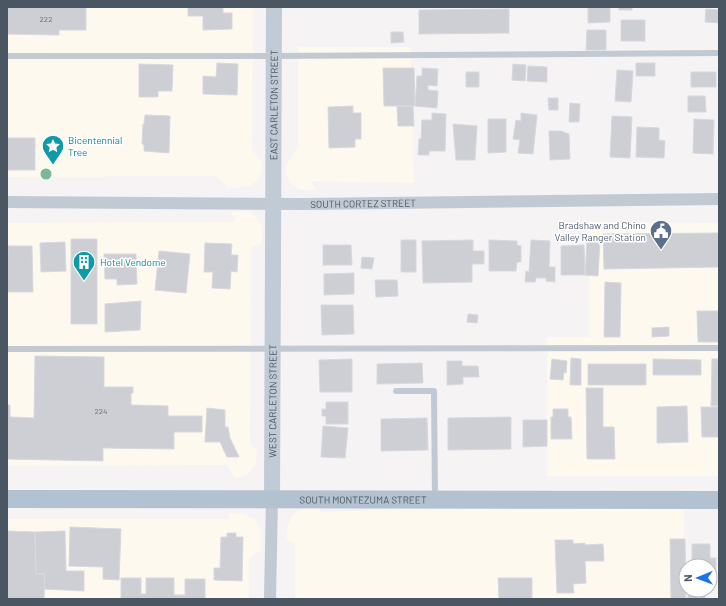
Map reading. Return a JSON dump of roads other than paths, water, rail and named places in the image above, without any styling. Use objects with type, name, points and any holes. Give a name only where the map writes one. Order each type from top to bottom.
[{"type":"main road","name":"SOUTH MONTEZUMA STREET","points":[[7,499],[719,500]]},
{"type":"street","name":"EAST CARLETON STREET","points":[[273,203],[274,7]]},
{"type":"street","name":"SOUTH CORTEZ STREET","points":[[7,202],[273,203],[719,199]]},
{"type":"street","name":"WEST CARLETON STREET","points":[[270,599],[272,500],[273,203]]},
{"type":"lane","points":[[7,56],[719,53]]},
{"type":"lane","points":[[7,349],[719,348]]},
{"type":"lane","points":[[396,391],[434,390],[435,500]]},
{"type":"place","name":"Bicentennial Tree","points":[[53,166]]},
{"type":"place","name":"Bradshaw and Chino Valley Ranger Station","points":[[661,250]]},
{"type":"place","name":"Hotel Vendome","points":[[84,282]]}]
